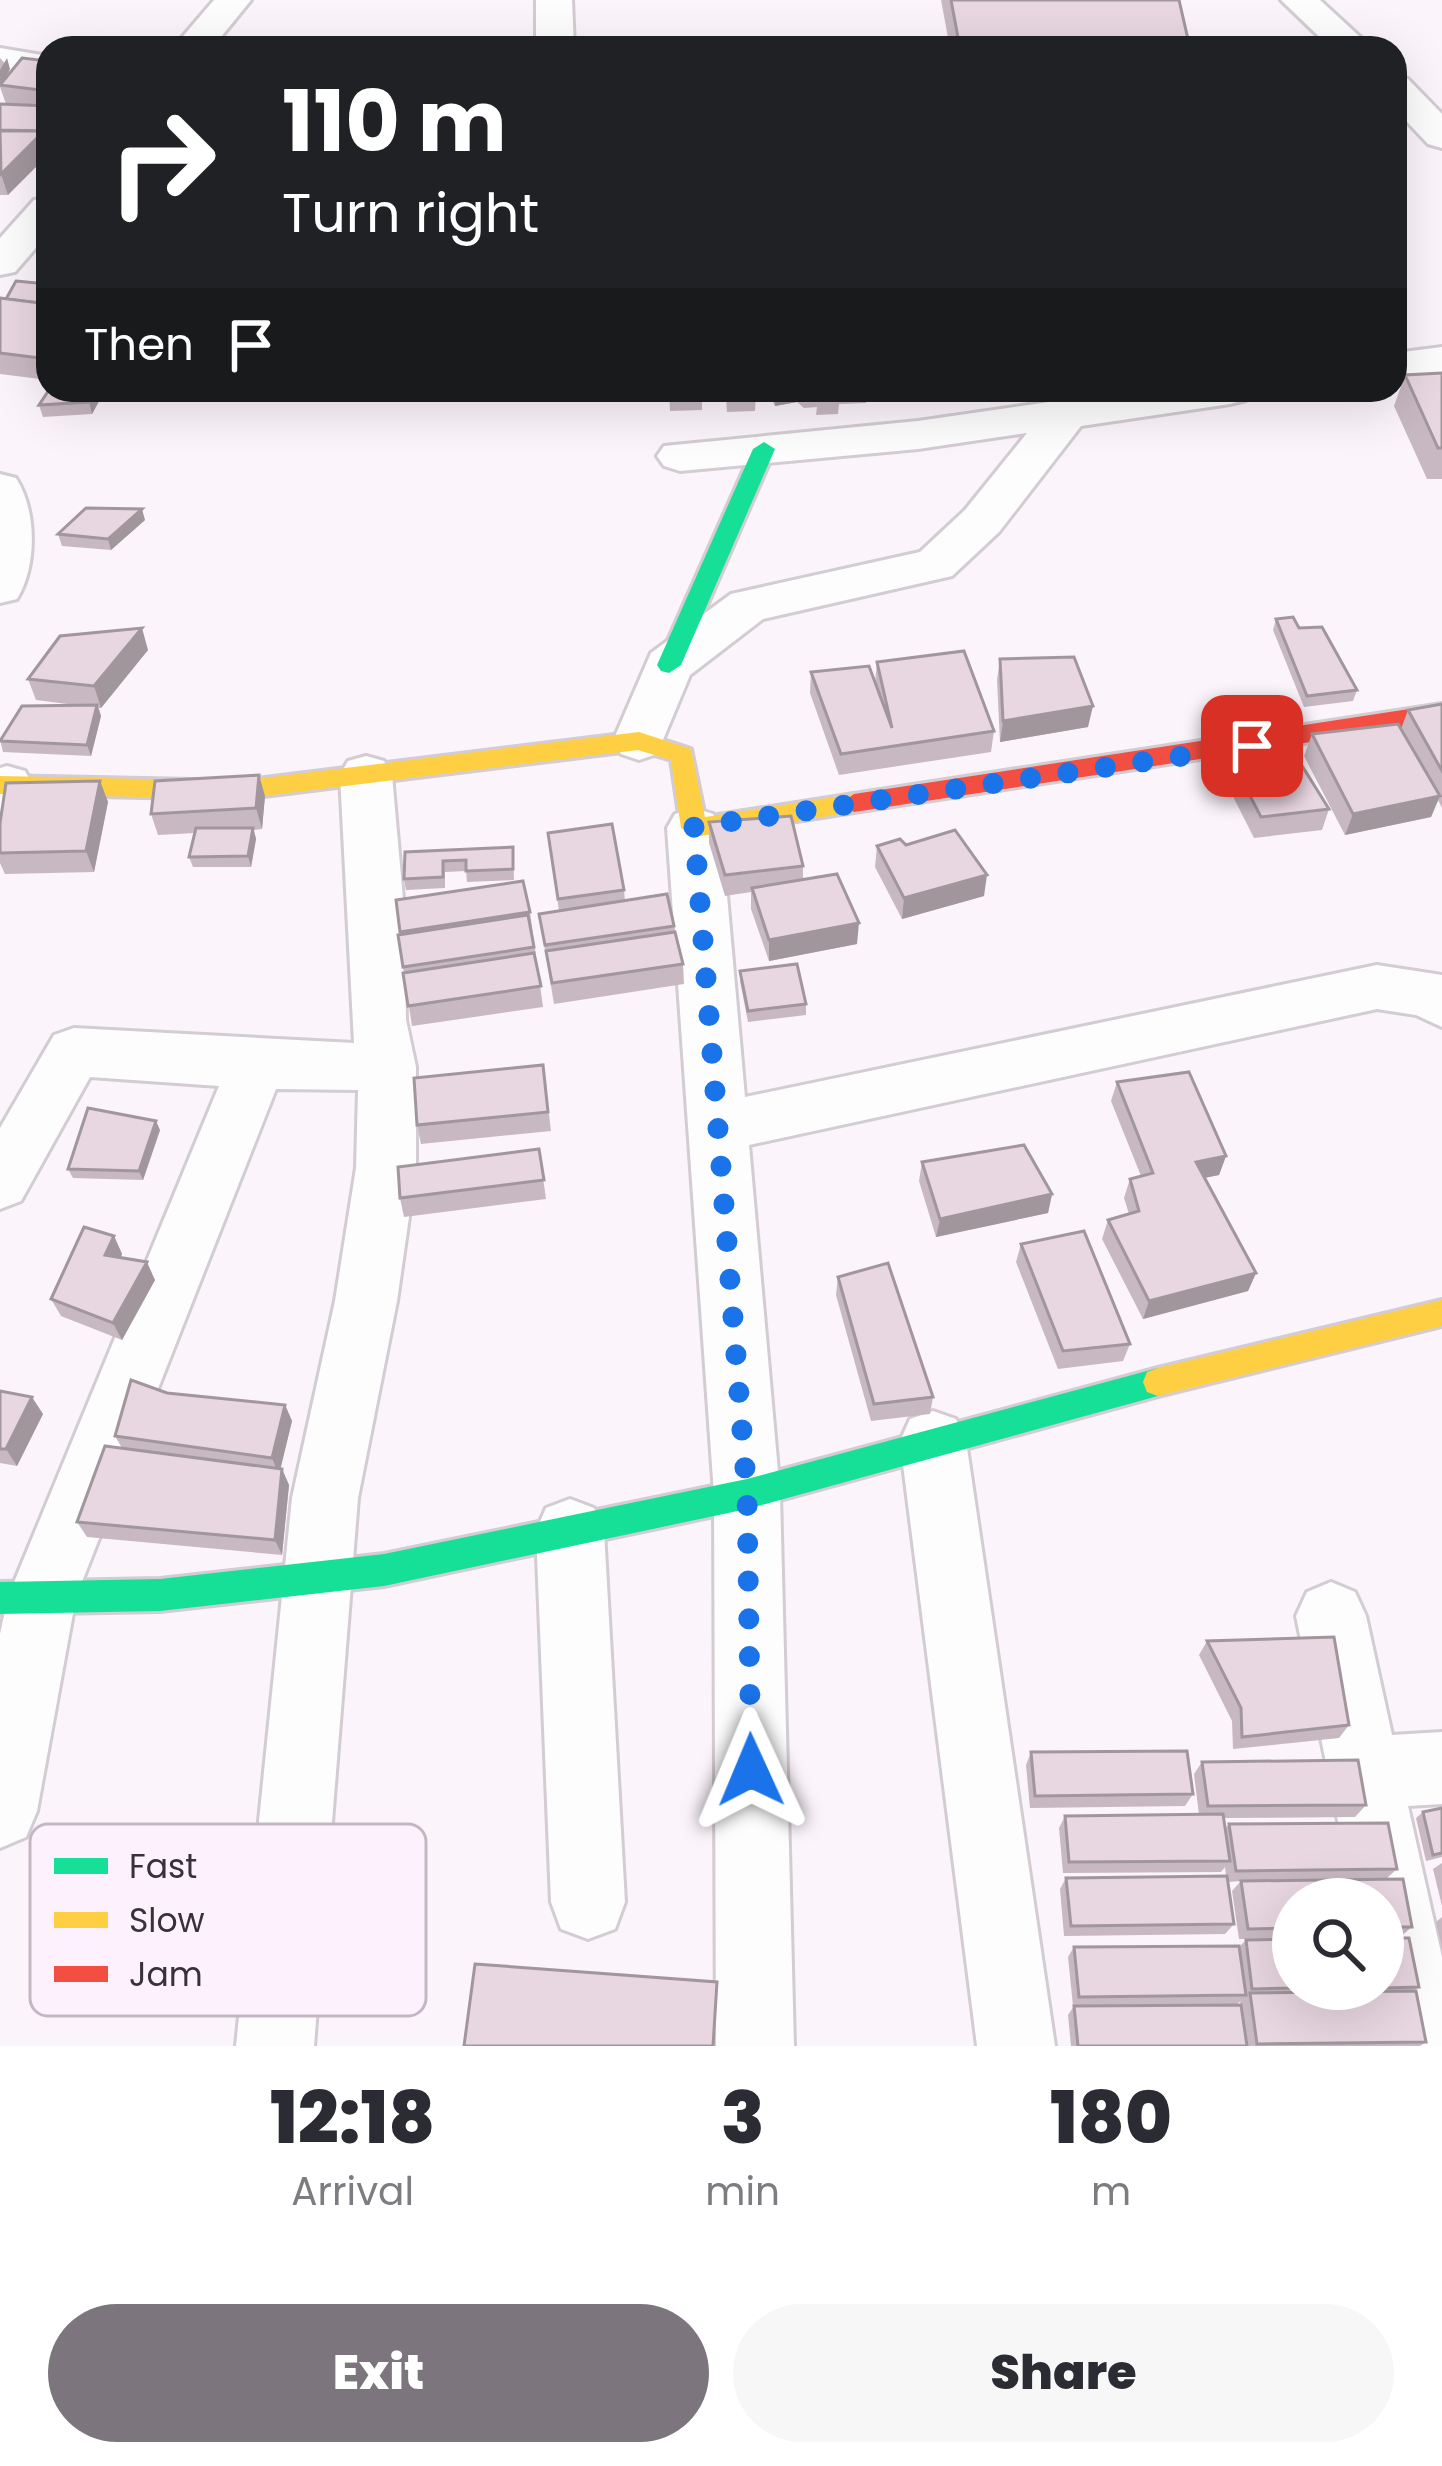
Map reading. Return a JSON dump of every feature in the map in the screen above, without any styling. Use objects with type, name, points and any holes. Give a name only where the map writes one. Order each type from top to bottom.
[{"type":"street","points":[[202,36],[233,0]]},
{"type":"street","points":[[554,0],[554,36]]},
{"type":"street","points":[[1299,0],[1340,36]]},
{"type":"street","points":[[0,59],[36,65]]},
{"type":"street","points":[[1407,100],[1442,136]]},
{"type":"street","points":[[0,262],[36,222]]},
{"type":"street","points":[[1407,364],[1442,359]]},
{"type":"street","points":[[680,456],[764,449],[1002,405],[1067,413],[1145,402]]},
{"type":"street","points":[[669,664],[748,606],[935,565],[982,521],[1067,413]]},
{"type":"street","points":[[639,741],[764,449]]},
{"type":"street","points":[[0,489],[8,516],[8,558],[0,586]]},
{"type":"street","points":[[694,827],[1442,713]]},
{"type":"street","points":[[2,795],[240,790],[639,741],[682,754],[694,827],[747,1494],[755,2046]]},
{"type":"street","points":[[294,1824],[325,1498],[366,1301],[386,1168],[387,1066],[378,1020],[377,910],[365,775]]},
{"type":"street","points":[[715,1128],[1377,987],[1430,994],[1442,1004]]},
{"type":"street","points":[[0,1184],[74,1052],[256,1065],[387,1066]]},
{"type":"street","points":[[0,1811],[21,1598],[256,1065]]},
{"type":"street","points":[[21,1598],[160,1594],[315,1580],[570,1532],[747,1494],[1046,1409],[1442,1313]]},
{"type":"street","points":[[933,1441],[1016,2046]]},
{"type":"street","points":[[570,1532],[588,1902]]},
{"type":"street","points":[[1331,1616],[1423,2046]]},
{"type":"street","points":[[1368,1772],[1442,1768]]},
{"type":"street","points":[[274,2046],[277,2016]]},
{"type":"building","points":[[951,0],[1179,0],[1187,36],[958,36]]},
{"type":"building","points":[[22,58],[36,60],[36,90],[0,85]]},
{"type":"building","points":[[0,104],[36,106],[36,131],[0,130]]},
{"type":"building","points":[[0,131],[36,131],[36,139],[1,174]]},
{"type":"building","points":[[16,281],[36,283],[36,303],[6,299]]},
{"type":"building","points":[[0,298],[36,302],[36,358],[0,353]]},
{"type":"building","points":[[1442,373],[1442,448],[1438,448],[1407,375]]},
{"type":"building","points":[[86,508],[142,509],[108,539],[58,534]]},
{"type":"building","points":[[1293,617],[1299,628],[1322,627],[1357,690],[1307,696],[1276,619]]},
{"type":"building","points":[[142,628],[94,686],[28,679],[60,636]]},
{"type":"building","points":[[964,651],[994,731],[841,754],[811,672],[869,666],[892,728],[877,662]]},
{"type":"building","points":[[1074,657],[1093,706],[1003,721],[1000,659]]},
{"type":"building","points":[[1442,704],[1442,771],[1408,710]]},
{"type":"building","points":[[97,705],[87,745],[0,741],[22,706]]},
{"type":"building","points":[[1398,724],[1440,796],[1353,814],[1312,734]]},
{"type":"building","points":[[1284,737],[1329,809],[1261,817],[1222,742]]},
{"type":"building","points":[[259,775],[256,808],[151,814],[155,781]]},
{"type":"building","points":[[100,781],[86,851],[0,853],[6,783]]},
{"type":"building","points":[[791,816],[803,866],[725,875],[709,822]]},
{"type":"building","points":[[612,824],[624,890],[558,899],[548,833]]},
{"type":"building","points":[[196,828],[253,828],[248,856],[189,857]]},
{"type":"building","points":[[955,830],[987,875],[904,898],[877,846],[900,839],[906,845]]},
{"type":"building","points":[[513,847],[513,869],[466,871],[466,860],[443,861],[443,877],[404,879],[405,852]]},
{"type":"building","points":[[837,874],[859,923],[769,940],[752,888]]},
{"type":"building","points":[[523,881],[530,912],[400,932],[396,900]]},
{"type":"building","points":[[667,894],[674,926],[545,945],[539,914]]},
{"type":"building","points":[[528,915],[534,947],[403,967],[398,935]]},
{"type":"building","points":[[675,932],[683,964],[552,983],[546,951]]},
{"type":"building","points":[[534,953],[541,986],[408,1006],[403,973]]},
{"type":"building","points":[[797,964],[806,1004],[748,1011],[740,971]]},
{"type":"building","points":[[543,1065],[548,1112],[417,1125],[414,1078]]},
{"type":"building","points":[[1189,1072],[1226,1156],[1196,1162],[1256,1273],[1149,1301],[1108,1220],[1139,1211],[1130,1179],[1153,1173],[1117,1082]]},
{"type":"building","points":[[88,1108],[156,1121],[139,1171],[68,1169]]},
{"type":"building","points":[[1024,1145],[1052,1194],[940,1219],[922,1162]]},
{"type":"building","points":[[539,1149],[544,1180],[400,1198],[398,1167]]},
{"type":"building","points":[[84,1227],[114,1236],[105,1255],[147,1262],[113,1323],[51,1299]]},
{"type":"building","points":[[1084,1231],[1130,1344],[1063,1351],[1021,1244]]},
{"type":"building","points":[[888,1263],[933,1397],[874,1404],[838,1277]]},
{"type":"building","points":[[131,1380],[167,1393],[285,1405],[272,1458],[115,1436]]},
{"type":"building","points":[[0,1391],[32,1397],[6,1449],[0,1449]]},
{"type":"building","points":[[105,1446],[282,1469],[275,1540],[77,1522]]},
{"type":"building","points":[[1334,1637],[1349,1725],[1242,1737],[1241,1708],[1207,1641]]},
{"type":"building","points":[[1187,1751],[1193,1794],[1035,1796],[1031,1752]]},
{"type":"building","points":[[1358,1760],[1366,1805],[1208,1806],[1202,1762]]},
{"type":"building","points":[[1442,1808],[1442,1853],[1433,1855],[1423,1812]]},
{"type":"building","points":[[1223,1814],[1230,1861],[1069,1862],[1065,1816]]},
{"type":"building","points":[[1388,1823],[1397,1869],[1236,1871],[1229,1824]]},
{"type":"building","points":[[1227,1876],[1234,1924],[1071,1926],[1066,1878]]},
{"type":"building","points":[[1241,1881],[1272,1881],[1272,1928],[1248,1929]]},
{"type":"building","points":[[1404,1884],[1412,1927],[1404,1927]]},
{"type":"building","points":[[1404,1938],[1409,1938],[1419,1987],[1404,1987]]},
{"type":"building","points":[[1272,1939],[1272,1989],[1252,1989],[1246,1940]]},
{"type":"building","points":[[1239,1946],[1246,1995],[1079,1997],[1074,1947]]},
{"type":"building","points":[[475,1964],[717,1982],[713,2046],[464,2046]]},
{"type":"building","points":[[1404,1991],[1416,1991],[1426,2042],[1257,2044],[1250,1993],[1272,1993],[1272,2010],[1404,2010]]},
{"type":"building","points":[[1241,2005],[1247,2046],[1078,2046],[1074,2006]]},
{"type":"traffic: fast","points":[[669,665],[764,449]]},
{"type":"traffic: fast","points":[[0,1598],[160,1595],[384,1570],[747,1494],[1158,1382]]},
{"type":"traffic: slow","points":[[0,785],[240,790],[639,741],[682,755],[694,828],[854,803]]},
{"type":"traffic: slow","points":[[1158,1382],[1442,1313]]},
{"type":"traffic: jam","points":[[854,803],[1442,713]]},
{"type":"route","points":[[751,1770],[747,1494],[694,827],[1252,746]]}]
